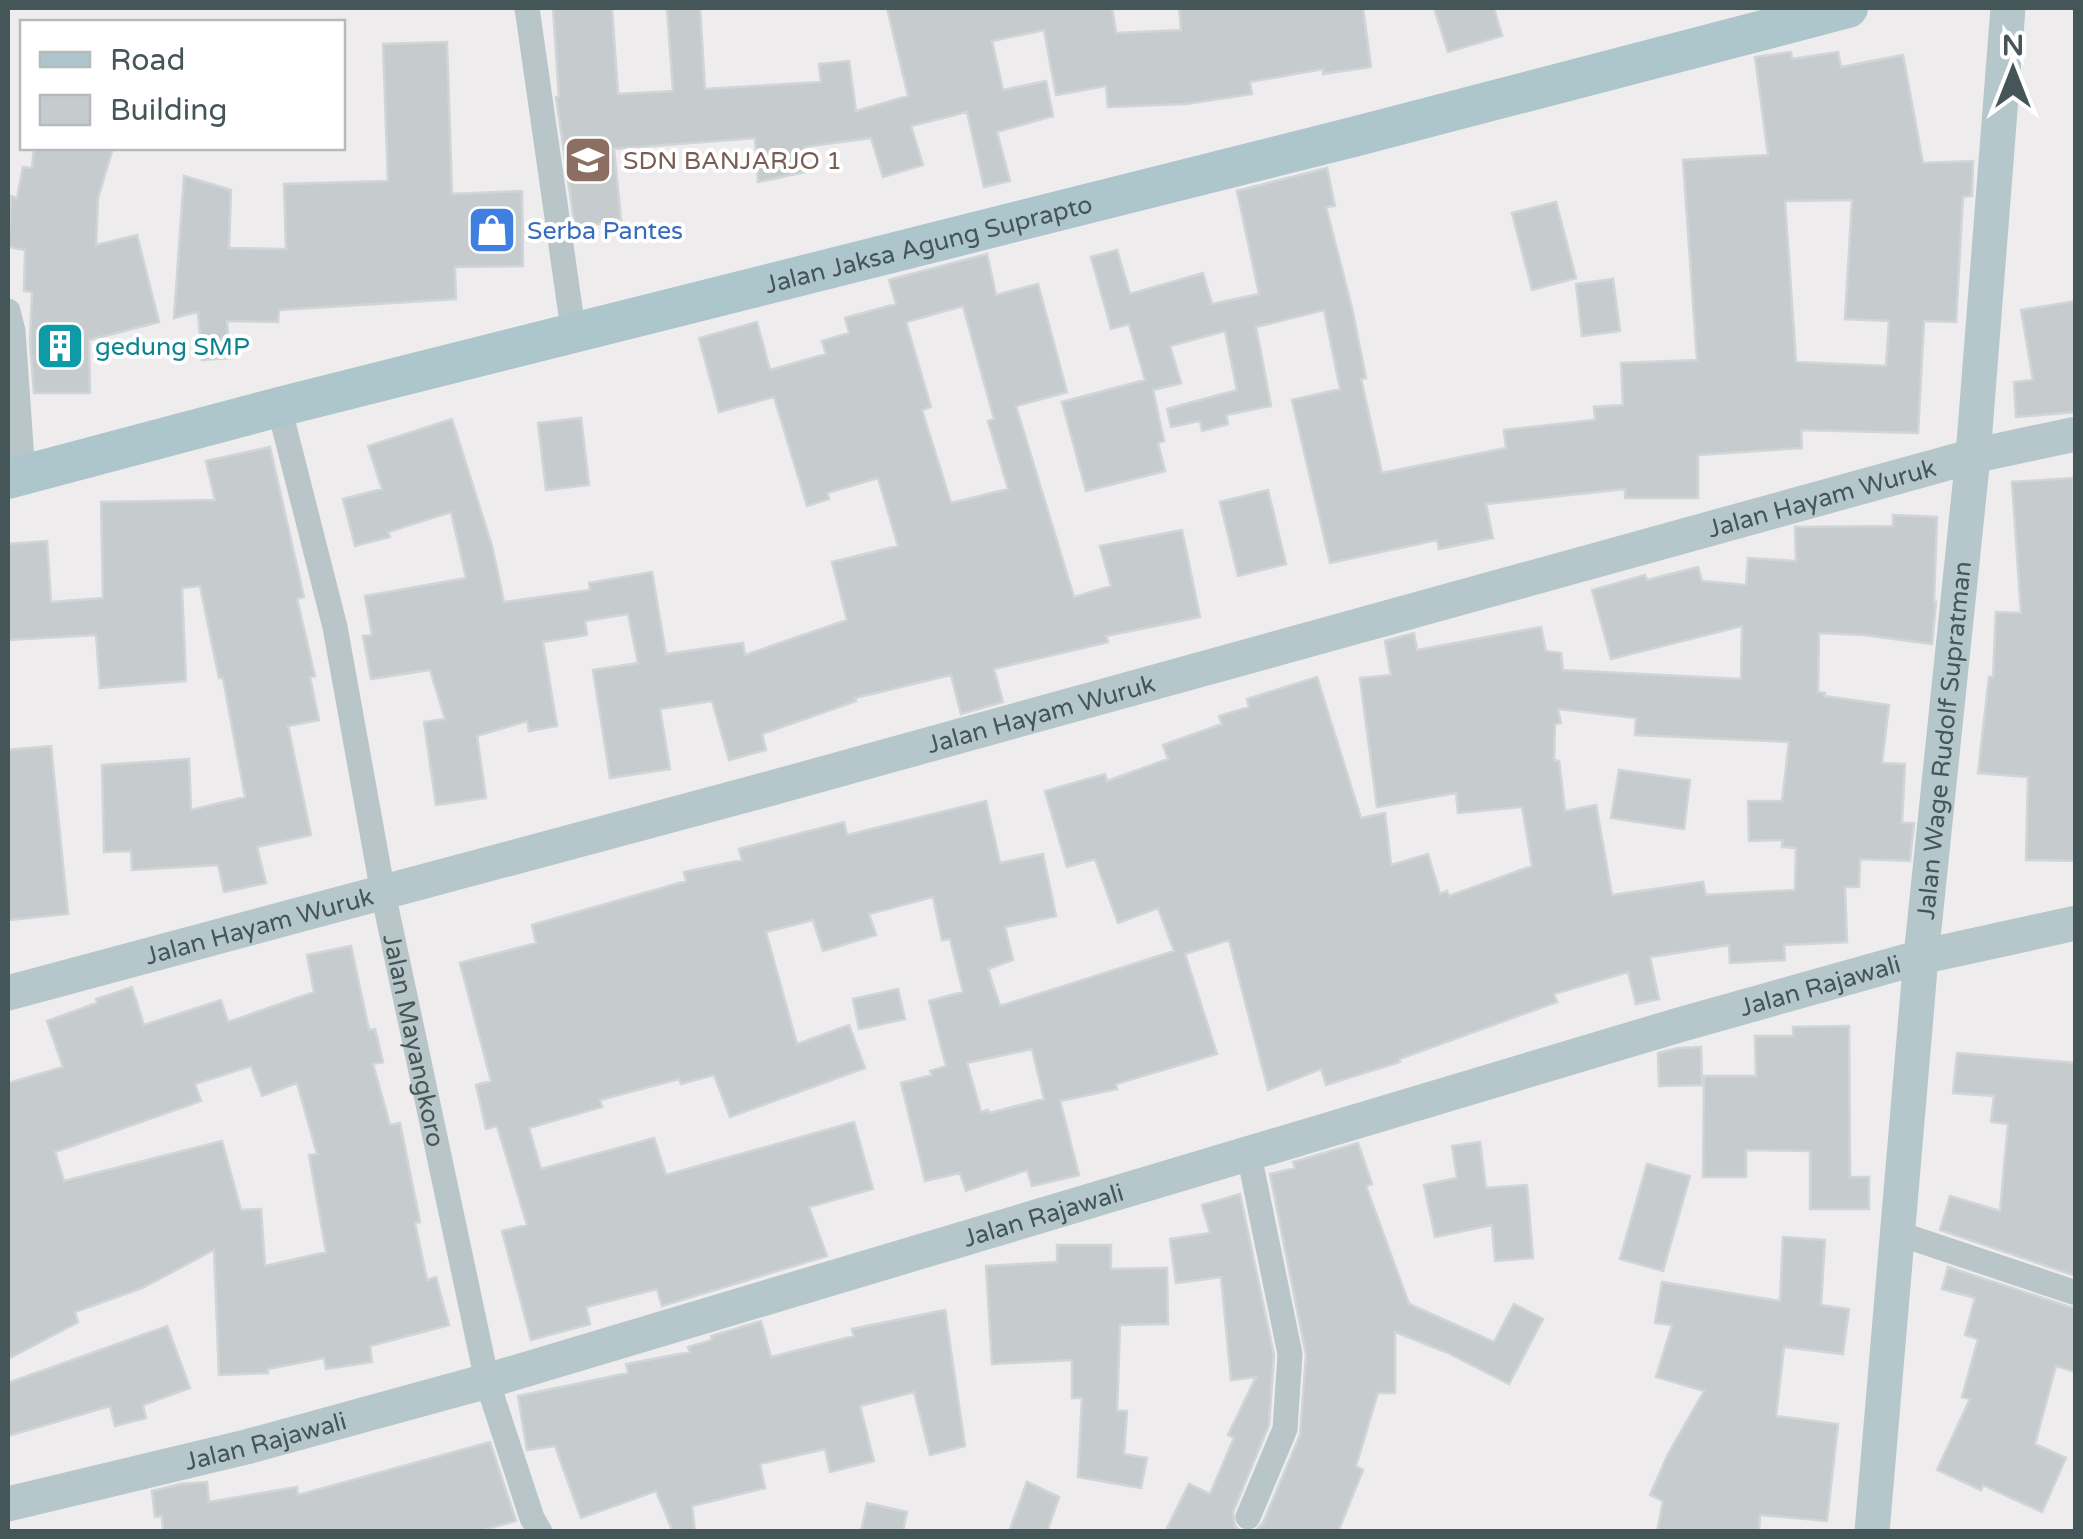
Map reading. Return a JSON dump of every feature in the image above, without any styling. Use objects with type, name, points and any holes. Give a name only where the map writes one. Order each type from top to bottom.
[{"type":"main road","name":"Jalan Jaksa Agung Suprapto","points":[[15,477],[1848,8]]},
{"type":"main road","name":"Jalan Wage Rudolf Supratman","points":[[1872,1532],[1922,957],[1973,456],[2008,8]]},
{"type":"main road","name":"Jalan Hayam Wuruk","points":[[8,993],[1973,456],[2076,434]]},
{"type":"main road","name":"Jalan Rajawali","points":[[8,1504],[246,1447],[487,1381],[1679,1025],[1922,957],[2076,923]]},
{"type":"street","points":[[527,8],[574,336]]},
{"type":"street","points":[[8,312],[13,331],[15,477]]},
{"type":"street","name":"Jalan Mayangkoro","points":[[279,407],[335,627],[383,893],[487,1381],[540,1532]]},
{"type":"street","points":[[1248,1155],[1290,1354],[1285,1429],[1248,1517]]},
{"type":"street","points":[[1897,1233],[2076,1293]]},
{"type":"building","points":[[553,8],[612,8],[618,94],[673,91],[667,8],[700,8],[705,89],[821,82],[819,64],[849,61],[856,111],[908,96],[887,8],[1112,8],[1116,33],[1181,30],[1179,8],[1363,8],[1371,67],[1323,74],[1323,69],[1250,82],[1252,94],[1186,104],[1108,107],[1106,86],[1056,95],[1044,30],[992,41],[1003,90],[1046,81],[1053,116],[997,132],[1010,181],[984,187],[967,112],[911,126],[923,165],[883,177],[871,138],[804,147],[805,172],[758,182],[755,138],[614,149],[621,220],[575,228],[556,97]]},
{"type":"building","points":[[1434,8],[1494,8],[1502,36],[1448,52]]},
{"type":"building","points":[[447,42],[452,194],[522,191],[523,266],[455,267],[456,299],[279,310],[278,322],[227,321],[230,358],[202,360],[198,312],[174,318],[184,176],[231,190],[229,248],[286,249],[284,184],[388,181],[383,44]]},
{"type":"building","points":[[1791,52],[1792,59],[1838,52],[1841,67],[1903,55],[1923,163],[1973,161],[1972,196],[1963,197],[1956,322],[1924,321],[1918,433],[1801,430],[1802,448],[1698,455],[1698,498],[1625,498],[1625,489],[1486,504],[1493,538],[1439,549],[1437,540],[1330,563],[1292,400],[1340,389],[1324,310],[1256,327],[1271,406],[1226,415],[1228,424],[1202,431],[1200,421],[1171,427],[1167,409],[1237,390],[1225,331],[1170,346],[1181,383],[1153,390],[1164,441],[1158,443],[1165,471],[1086,491],[1062,402],[1145,380],[1129,324],[1111,329],[1091,257],[1117,250],[1130,294],[1203,273],[1212,304],[1259,294],[1237,191],[1327,168],[1335,206],[1326,207],[1352,308],[1366,378],[1361,379],[1382,473],[1506,448],[1504,430],[1595,420],[1594,407],[1623,405],[1621,363],[1697,360],[1683,160],[1768,155],[1755,57]],"holes":[[[1852,200],[1845,319],[1889,321],[1886,366],[1796,362],[1785,201]]]},
{"type":"building","points":[[34,150],[112,150],[98,198],[96,245],[137,235],[159,322],[89,340],[90,393],[34,393],[32,292],[24,291],[25,250],[8,247],[11,196],[17,198],[23,167],[32,168]]},
{"type":"building","points":[[1556,202],[1576,278],[1532,290],[1512,213]]},
{"type":"building","points":[[987,254],[996,295],[1038,284],[1067,392],[1016,406],[1074,597],[1111,586],[1100,546],[1182,530],[1200,617],[1106,636],[1108,642],[994,669],[1003,702],[961,714],[951,675],[855,698],[856,701],[762,734],[766,750],[729,760],[712,701],[660,709],[670,769],[610,778],[593,670],[638,663],[628,614],[585,621],[587,635],[543,642],[557,726],[529,731],[527,721],[477,736],[486,798],[436,805],[424,722],[445,719],[430,670],[371,679],[363,636],[372,635],[365,596],[466,578],[451,512],[388,532],[390,537],[355,546],[343,499],[382,489],[368,446],[452,419],[492,546],[504,602],[590,590],[589,583],[652,572],[666,654],[743,643],[745,655],[847,620],[832,562],[898,546],[878,478],[827,493],[829,499],[807,506],[774,397],[719,412],[699,338],[757,322],[770,370],[826,354],[822,341],[849,333],[845,318],[896,304],[889,280]],"holes":[[[963,306],[994,419],[988,421],[1008,489],[951,503],[922,410],[931,407],[906,322]]]},
{"type":"building","points":[[1613,279],[1620,331],[1582,336],[1576,284]]},
{"type":"building","points":[[2076,301],[2076,412],[2016,417],[2014,382],[2033,380],[2021,310]]},
{"type":"building","points":[[581,418],[589,485],[546,490],[538,423]]},
{"type":"building","points":[[270,447],[304,597],[297,599],[315,676],[310,677],[319,720],[288,726],[311,835],[257,847],[266,883],[224,892],[218,865],[132,870],[131,851],[104,852],[102,765],[189,759],[191,810],[245,797],[223,678],[219,678],[200,586],[182,588],[186,681],[100,688],[96,635],[8,640],[8,544],[47,541],[51,602],[103,598],[101,502],[215,500],[206,461]]},
{"type":"building","points":[[2073,478],[2076,861],[2026,860],[2028,777],[1978,773],[1989,677],[1993,677],[1996,612],[2021,613],[2012,482]]},
{"type":"building","points":[[1268,490],[1286,564],[1238,576],[1220,502]]},
{"type":"building","points":[[1893,515],[1937,517],[1932,644],[1819,633],[1818,692],[1889,705],[1882,763],[1905,764],[1902,823],[1914,823],[1910,861],[1860,859],[1859,887],[1845,887],[1847,942],[1784,945],[1785,960],[1730,963],[1729,945],[1650,957],[1659,999],[1636,1004],[1628,972],[1554,994],[1557,1002],[1399,1059],[1400,1062],[1326,1085],[1321,1069],[1268,1090],[1229,940],[1185,954],[1217,1054],[1116,1084],[1117,1089],[1060,1101],[1079,1175],[1032,1186],[1027,1170],[966,1191],[960,1173],[925,1181],[901,1083],[932,1075],[930,1071],[946,1066],[929,1001],[963,992],[950,939],[942,940],[933,897],[869,914],[876,935],[823,951],[813,920],[766,932],[797,1044],[849,1025],[865,1068],[730,1117],[714,1075],[681,1084],[679,1079],[600,1100],[602,1107],[529,1128],[541,1169],[654,1138],[666,1175],[854,1122],[873,1189],[809,1207],[827,1256],[662,1306],[657,1289],[586,1307],[590,1324],[531,1340],[502,1231],[527,1225],[497,1126],[486,1129],[476,1085],[491,1081],[460,963],[536,943],[532,925],[686,881],[684,872],[742,860],[739,849],[844,822],[847,835],[986,801],[1000,863],[1043,854],[1056,916],[1005,927],[1013,960],[988,969],[1000,1006],[1174,951],[1158,908],[1118,923],[1095,859],[1067,867],[1045,791],[1105,774],[1107,781],[1168,759],[1163,745],[1222,724],[1219,716],[1249,707],[1247,699],[1317,677],[1361,818],[1385,813],[1391,865],[1428,854],[1440,894],[1447,891],[1449,896],[1532,866],[1522,807],[1458,813],[1456,793],[1377,807],[1360,678],[1391,675],[1385,641],[1414,633],[1417,650],[1541,627],[1546,651],[1561,653],[1563,670],[1741,679],[1742,626],[1611,659],[1592,590],[1645,575],[1647,580],[1698,567],[1702,581],[1746,585],[1748,558],[1796,561],[1795,527],[1893,526]],"holes":[[[1558,709],[1636,718],[1635,735],[1789,742],[1782,801],[1748,801],[1749,841],[1783,840],[1782,847],[1796,848],[1795,890],[1706,895],[1703,882],[1612,895],[1596,805],[1565,811],[1559,761],[1554,760],[1555,724],[1561,723]],[[1032,1049],[1044,1099],[981,1112],[967,1063]]]},
{"type":"building","points":[[51,746],[68,914],[8,920],[8,750]]},
{"type":"building","points":[[1619,770],[1690,780],[1684,829],[1611,818]]},
{"type":"building","points":[[351,946],[369,1030],[375,1029],[383,1062],[373,1064],[390,1125],[400,1123],[427,1280],[436,1277],[449,1325],[370,1346],[372,1362],[326,1369],[324,1358],[268,1369],[268,1373],[219,1375],[214,1250],[142,1288],[75,1312],[78,1322],[8,1359],[8,1083],[63,1067],[47,1021],[132,987],[144,1025],[221,1000],[228,1022],[314,992],[307,955]],"holes":[[[251,1066],[262,1096],[297,1083],[317,1154],[309,1155],[326,1252],[265,1266],[261,1209],[241,1210],[222,1141],[64,1181],[55,1152],[201,1101],[195,1084]]]},
{"type":"building","points":[[898,989],[905,1019],[859,1029],[853,999]]},
{"type":"building","points":[[1849,1026],[1850,1177],[1869,1177],[1869,1209],[1810,1209],[1810,1151],[1746,1150],[1746,1177],[1703,1177],[1704,1076],[1756,1076],[1755,1036],[1793,1036],[1793,1027]]},
{"type":"building","points":[[1701,1047],[1702,1085],[1659,1086],[1658,1053]]},
{"type":"building","points":[[1957,1053],[2076,1063],[2076,1276],[1940,1230],[1950,1196],[2000,1211],[2008,1124],[1991,1122],[1994,1096],[1953,1093]]},
{"type":"building","points":[[1480,1142],[1486,1188],[1527,1185],[1533,1258],[1495,1261],[1492,1225],[1435,1237],[1424,1185],[1457,1178],[1452,1146]]},
{"type":"building","points":[[1358,1143],[1372,1184],[1366,1186],[1409,1304],[1494,1342],[1514,1304],[1543,1319],[1509,1384],[1395,1332],[1395,1393],[1378,1393],[1356,1466],[1363,1470],[1338,1532],[1254,1532],[1263,1523],[1300,1435],[1306,1355],[1270,1174],[1295,1168],[1293,1162]]},
{"type":"building","points":[[1647,1164],[1690,1176],[1663,1271],[1620,1259]]},
{"type":"building","points":[[1240,1194],[1274,1355],[1269,1425],[1233,1512],[1235,1526],[1241,1532],[1165,1532],[1189,1484],[1210,1494],[1234,1438],[1228,1435],[1256,1377],[1231,1380],[1221,1277],[1176,1283],[1170,1239],[1210,1233],[1202,1205]]},
{"type":"building","points":[[1783,1237],[1825,1240],[1821,1305],[1849,1309],[1843,1354],[1784,1347],[1776,1416],[1838,1424],[1827,1521],[1760,1515],[1759,1532],[1657,1532],[1663,1501],[1650,1495],[1704,1391],[1656,1377],[1672,1325],[1655,1323],[1662,1282],[1780,1301]]},
{"type":"building","points":[[1057,1245],[1111,1245],[1111,1269],[1167,1268],[1168,1324],[1120,1325],[1117,1411],[1127,1411],[1124,1454],[1147,1458],[1141,1488],[1078,1477],[1082,1398],[1072,1398],[1072,1360],[992,1364],[986,1266],[1057,1262]]},
{"type":"building","points":[[1948,1267],[2076,1309],[2076,1372],[2056,1366],[2035,1444],[2066,1458],[2042,1512],[1983,1485],[1981,1490],[1937,1470],[1970,1399],[1962,1397],[1978,1339],[1965,1335],[1975,1298],[1942,1289]]},
{"type":"building","points":[[945,1310],[965,1446],[930,1455],[914,1392],[860,1406],[874,1461],[830,1472],[825,1449],[760,1464],[765,1488],[692,1506],[695,1532],[673,1532],[656,1491],[581,1518],[555,1446],[527,1450],[518,1396],[628,1373],[626,1364],[690,1352],[688,1347],[712,1340],[711,1336],[761,1321],[771,1357],[854,1336],[852,1329]]},
{"type":"building","points":[[167,1326],[190,1388],[143,1405],[146,1418],[115,1426],[110,1406],[8,1436],[8,1383]]},
{"type":"building","points":[[490,1442],[516,1521],[476,1532],[163,1532],[162,1516],[155,1517],[152,1491],[181,1484],[207,1482],[209,1502],[297,1487],[298,1495]]},
{"type":"building","points":[[1027,1482],[1059,1497],[1047,1532],[1009,1532]]},
{"type":"building","points":[[867,1503],[907,1512],[903,1532],[861,1532]]},
{"type":"place","name":"SDN BANJARJO 1","points":[[588,160]]},
{"type":"place","name":"Serba Pantes","points":[[492,230]]},
{"type":"place","name":"gedung SMP","points":[[60,346]]}]
